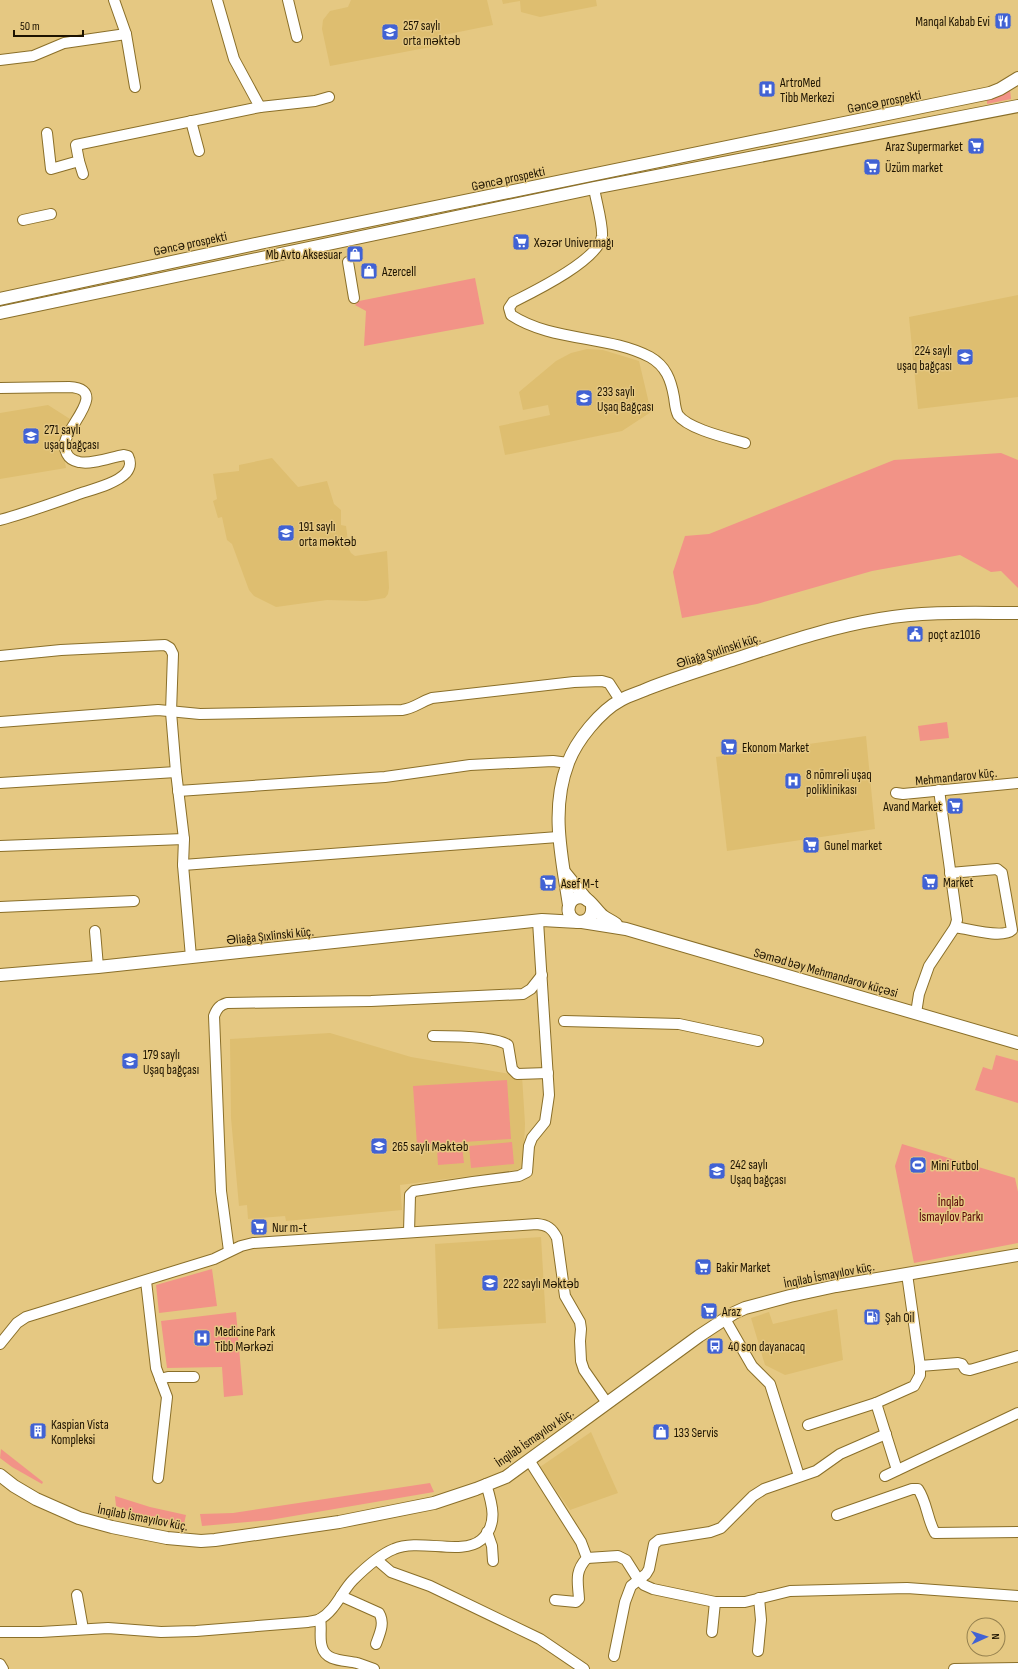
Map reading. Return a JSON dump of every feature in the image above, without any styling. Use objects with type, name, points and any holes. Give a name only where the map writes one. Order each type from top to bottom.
[{"type":"main road","name":"Gəncə prospekti","points":[[0,299],[260,243],[990,93],[1018,78]]},
{"type":"main road","points":[[0,313],[594,188],[1018,106]]},
{"type":"main road","points":[[52,288],[55,302]]},
{"type":"main road","name":"Əliağa Şıxlinski küç.","points":[[569,906],[558,837],[560,798],[568,763],[577,745],[588,730],[602,714],[620,700],[709,667],[842,626],[881,618],[926,614],[1018,613]]},
{"type":"main road","points":[[564,872],[604,917],[626,929]]},
{"type":"main road","points":[[540,921],[569,906],[575,899],[583,898],[590,903],[593,911],[590,918],[580,922],[571,918],[568,911],[569,906]]},
{"type":"main road","points":[[540,921],[580,922],[626,929]]},
{"type":"main road","name":"Əliağa Şıxlinski küç.","points":[[0,975],[98,967],[540,921]]},
{"type":"main road","name":"Səməd bəy Mehmandarov küçəsi","points":[[626,929],[1018,1043]]},
{"type":"main road","name":"İnqilab İsmayılov küç.","points":[[0,1475],[14,1486],[36,1499],[80,1518],[112,1527],[167,1538],[201,1541],[339,1522],[434,1503],[506,1477],[699,1336],[725,1318],[745,1308],[771,1300],[836,1286],[1018,1254]]},
{"type":"street","points":[[114,0],[126,34],[135,87]]},
{"type":"street","points":[[217,0],[234,59],[260,107]]},
{"type":"street","points":[[288,0],[296,37]]},
{"type":"street","points":[[0,60],[33,56],[64,43],[126,34]]},
{"type":"street","points":[[83,174],[76,145],[260,107],[315,101],[330,97]]},
{"type":"street","points":[[191,121],[199,151]]},
{"type":"street","points":[[47,133],[52,169],[79,160]]},
{"type":"street","points":[[594,188],[602,236],[598,246],[589,256],[564,275],[513,302],[509,308],[511,315],[534,326],[564,336],[606,343],[648,356],[657,361],[669,376],[675,407],[682,418],[705,431],[745,443]]},
{"type":"street","points":[[24,220],[51,214]]},
{"type":"street","points":[[348,262],[354,298]]},
{"type":"street","points":[[0,388],[77,387],[86,394],[86,404],[73,424],[64,442],[68,456],[79,462],[88,462],[124,455],[128,456],[131,462],[126,473],[118,479],[96,488],[0,520]]},
{"type":"street","points":[[0,656],[62,650],[165,645],[170,648],[173,654],[171,712],[184,839],[183,865],[191,957]]},
{"type":"street","points":[[0,722],[158,710],[200,714],[402,710],[413,708],[432,698],[574,682],[602,681],[609,683],[620,700]]},
{"type":"street","points":[[178,791],[385,777],[470,765],[553,761],[568,763]]},
{"type":"street","points":[[0,783],[176,772]]},
{"type":"street","name":"Mehmandarov küç.","points":[[896,794],[1018,783]]},
{"type":"street","points":[[916,1013],[919,994],[930,966],[955,927],[957,920],[939,790]]},
{"type":"street","points":[[183,865],[558,837]]},
{"type":"street","points":[[0,846],[184,839]]},
{"type":"street","points":[[950,873],[996,868],[1002,874],[1012,930],[1009,933],[1000,934],[955,927]]},
{"type":"street","points":[[0,907],[134,901]]},
{"type":"street","points":[[409,1232],[410,1195],[414,1191],[519,1176],[527,1172],[529,1146],[532,1138],[545,1122],[549,1095],[540,921]]},
{"type":"street","points":[[95,931],[98,967]]},
{"type":"street","points":[[229,1251],[221,1191],[218,1135],[214,1016],[217,1008],[222,1004],[227,1003],[371,1001],[523,994],[531,989],[542,975]]},
{"type":"street","points":[[564,1021],[679,1024],[758,1041]]},
{"type":"street","points":[[433,1036],[467,1037],[503,1041],[508,1045],[512,1069],[517,1074],[548,1073]]},
{"type":"street","points":[[0,1344],[12,1329],[26,1317],[214,1260],[241,1246],[267,1241],[537,1224],[546,1225],[553,1231],[557,1238],[565,1296],[580,1322],[581,1361],[584,1370],[606,1403]]},
{"type":"street","points":[[808,1425],[876,1403],[914,1386],[920,1375],[920,1366],[907,1274]]},
{"type":"street","points":[[146,1281],[156,1368],[167,1397],[158,1478]]},
{"type":"street","points":[[725,1318],[752,1366],[770,1384],[799,1476]]},
{"type":"street","points":[[920,1366],[958,1363],[962,1364],[965,1370],[970,1370],[1018,1356]]},
{"type":"street","points":[[160,1379],[168,1377],[194,1377]]},
{"type":"street","points":[[876,1403],[897,1470]]},
{"type":"street","points":[[884,1476],[1018,1413]]},
{"type":"street","points":[[614,1656],[625,1602],[631,1586],[646,1574],[649,1569],[654,1544],[659,1540],[710,1532],[721,1528],[753,1496],[764,1489],[816,1471],[840,1454],[886,1434]]},
{"type":"street","points":[[529,1460],[581,1542],[587,1558]]},
{"type":"street","points":[[0,1632],[41,1632],[108,1628],[161,1632],[196,1631],[308,1622],[320,1619],[326,1614],[353,1580],[377,1560],[394,1549],[415,1544],[463,1546],[474,1544],[481,1540],[492,1523],[493,1516],[492,1502],[486,1484]]},
{"type":"street","points":[[837,1515],[912,1489],[918,1489],[931,1526],[935,1533],[1018,1532]]},
{"type":"street","points":[[487,1532],[492,1546],[493,1561]]},
{"type":"street","points":[[555,1600],[576,1602],[579,1599],[577,1575],[580,1566],[587,1558],[618,1556],[626,1560],[638,1579],[644,1585],[653,1589],[714,1602],[745,1602],[790,1591],[906,1588],[1018,1596]]},
{"type":"street","points":[[377,1560],[384,1568],[391,1572],[430,1586],[540,1639],[584,1669]]},
{"type":"street","points":[[77,1595],[84,1629]]},
{"type":"street","points":[[341,1596],[379,1613],[382,1618],[382,1624],[376,1644]]},
{"type":"street","points":[[758,1651],[761,1620],[759,1598]]},
{"type":"street","points":[[712,1632],[714,1602]]},
{"type":"street","points":[[320,1619],[321,1646],[324,1652],[335,1659],[356,1663],[374,1669]]},
{"type":"street","points":[[0,1664],[3,1669]]},
{"type":"street","points":[[954,1669],[1018,1668]]},
{"type":"shaded area","name":"257 saylı orta məktəb","points":[[351,0],[487,0],[493,25],[444,35],[444,41],[436,42],[436,46],[330,66],[322,29],[323,20],[330,11],[348,7]]},
{"type":"shaded area","points":[[502,0],[596,0],[597,6],[540,17],[521,12],[520,1],[503,4]]},
{"type":"shaded area","name":"224 saylı uşaq bağçası","points":[[1018,295],[1018,397],[918,409],[909,317]]},
{"type":"shaded area","name":"233 saylı Uşaq Bağçası","points":[[587,349],[603,350],[639,361],[651,412],[622,431],[505,455],[499,426],[550,415],[548,405],[523,410],[519,392],[556,361],[571,353]]},
{"type":"shaded area","name":"271 saylı uşaq bağçası","points":[[48,405],[70,419],[64,431],[61,442],[66,468],[0,479],[0,413]]},
{"type":"shaded area","name":"191 saylı orta məktəb","points":[[272,458],[298,487],[327,481],[334,504],[341,510],[341,525],[346,526],[349,549],[351,553],[355,556],[387,551],[389,588],[388,594],[385,598],[366,601],[327,600],[276,607],[254,596],[249,590],[232,544],[227,540],[222,517],[218,518],[213,501],[217,499],[213,474],[239,471],[239,465]]},
{"type":"shaded area","points":[[866,736],[875,829],[727,851],[716,757]]},
{"type":"shaded area","name":"265 saylı Məktəb","points":[[330,1033],[411,1057],[522,1076],[525,1124],[523,1169],[400,1185],[402,1210],[286,1221],[285,1216],[248,1219],[247,1205],[239,1206],[231,1118],[230,1039]]},
{"type":"shaded area","name":"222 saylı Məktəb","points":[[541,1237],[546,1323],[438,1329],[435,1244]]},
{"type":"shaded area","points":[[837,1309],[843,1360],[785,1375],[765,1365],[751,1318],[769,1312],[773,1324]]},
{"type":"shaded area","points":[[591,1432],[618,1493],[570,1510],[540,1467]]},
{"type":"green space","points":[[1010,89],[1011,99],[987,104],[987,100]]},
{"type":"green space","points":[[475,278],[484,324],[364,346],[366,311],[355,305],[359,301]]},
{"type":"green space","points":[[1001,453],[1018,460],[1018,588],[1001,571],[991,572],[960,555],[872,571],[757,604],[682,618],[673,572],[685,536],[709,534],[894,460]]},
{"type":"green space","points":[[947,722],[949,738],[920,741],[918,726]]},
{"type":"green space","points":[[996,1055],[1018,1061],[1018,1103],[975,1090],[983,1067],[992,1070]]},
{"type":"green space","points":[[507,1080],[511,1139],[417,1145],[413,1086]]},
{"type":"green space","points":[[512,1142],[514,1164],[471,1168],[469,1146]]},
{"type":"green space","name":"İnqlab İsmayılov Parkı","points":[[902,1144],[1015,1178],[1018,1192],[1018,1243],[914,1263],[895,1166]]},
{"type":"green space","points":[[462,1146],[464,1163],[438,1165],[437,1148]]},
{"type":"green space","points":[[212,1269],[217,1306],[159,1313],[156,1285]]},
{"type":"green space","points":[[236,1312],[243,1395],[224,1397],[222,1367],[167,1368],[161,1321]]},
{"type":"green space","points":[[1,1449],[43,1482],[42,1484],[12,1467],[0,1458]]},
{"type":"green space","points":[[430,1483],[434,1492],[270,1520],[202,1526],[200,1514],[233,1513]]},
{"type":"green space","points":[[115,1496],[150,1507],[186,1515],[183,1528],[154,1521],[116,1506]]},
{"type":"place","name":"Manqal Kabab Evi","points":[[1003,21]]},
{"type":"place","name":"257 saylı orta məktəb","points":[[390,32]]},
{"type":"place","name":"ArtroMed Tibb Merkezi","points":[[767,89]]},
{"type":"place","name":"Araz Supermarket","points":[[976,146]]},
{"type":"place","name":"Üzüm market","points":[[872,167]]},
{"type":"place","name":"Xəzər Univermağı","points":[[521,242]]},
{"type":"place","name":"Mb Avto Aksesuar","points":[[355,254]]},
{"type":"place","name":"Azercell","points":[[369,271]]},
{"type":"place","name":"224 saylı uşaq bağçası","points":[[965,357]]},
{"type":"place","name":"233 saylı Uşaq Bağçası","points":[[584,398]]},
{"type":"place","name":"271 saylı uşaq bağçası","points":[[31,436]]},
{"type":"place","name":"191 saylı orta məktəb","points":[[286,533]]},
{"type":"place","name":"poçt az1016","points":[[915,634]]},
{"type":"place","name":"Ekonom Market","points":[[729,747]]},
{"type":"place","name":"8 nömrəli uşaq poliklinikası","points":[[793,781]]},
{"type":"place","name":"Avand Market","points":[[955,806]]},
{"type":"place","name":"Gunel market","points":[[811,845]]},
{"type":"place","name":"Market","points":[[930,882]]},
{"type":"place","name":"Asef M-t","points":[[548,883]]},
{"type":"place","name":"179 saylı Uşaq bağçası","points":[[130,1061]]},
{"type":"place","name":"265 saylı Məktəb","points":[[379,1146]]},
{"type":"place","name":"Mini Futbol","points":[[918,1165]]},
{"type":"place","name":"242 saylı Uşaq bağçası","points":[[717,1171]]},
{"type":"place","name":"Nur m-t","points":[[259,1227]]},
{"type":"place","name":"Bakir Market","points":[[703,1267]]},
{"type":"place","name":"222 saylı Məktəb","points":[[490,1283]]},
{"type":"place","name":"Araz","points":[[709,1311]]},
{"type":"place","name":"Şah Oil","points":[[872,1317]]},
{"type":"place","name":"Medicine Park Tibb Mərkəzi","points":[[202,1338]]},
{"type":"place","name":"40 son dayanacaq","points":[[715,1346]]},
{"type":"place","name":"Kaspian Vista Kompleksi","points":[[38,1431]]},
{"type":"place","name":"133 Servis","points":[[661,1432]]}]
